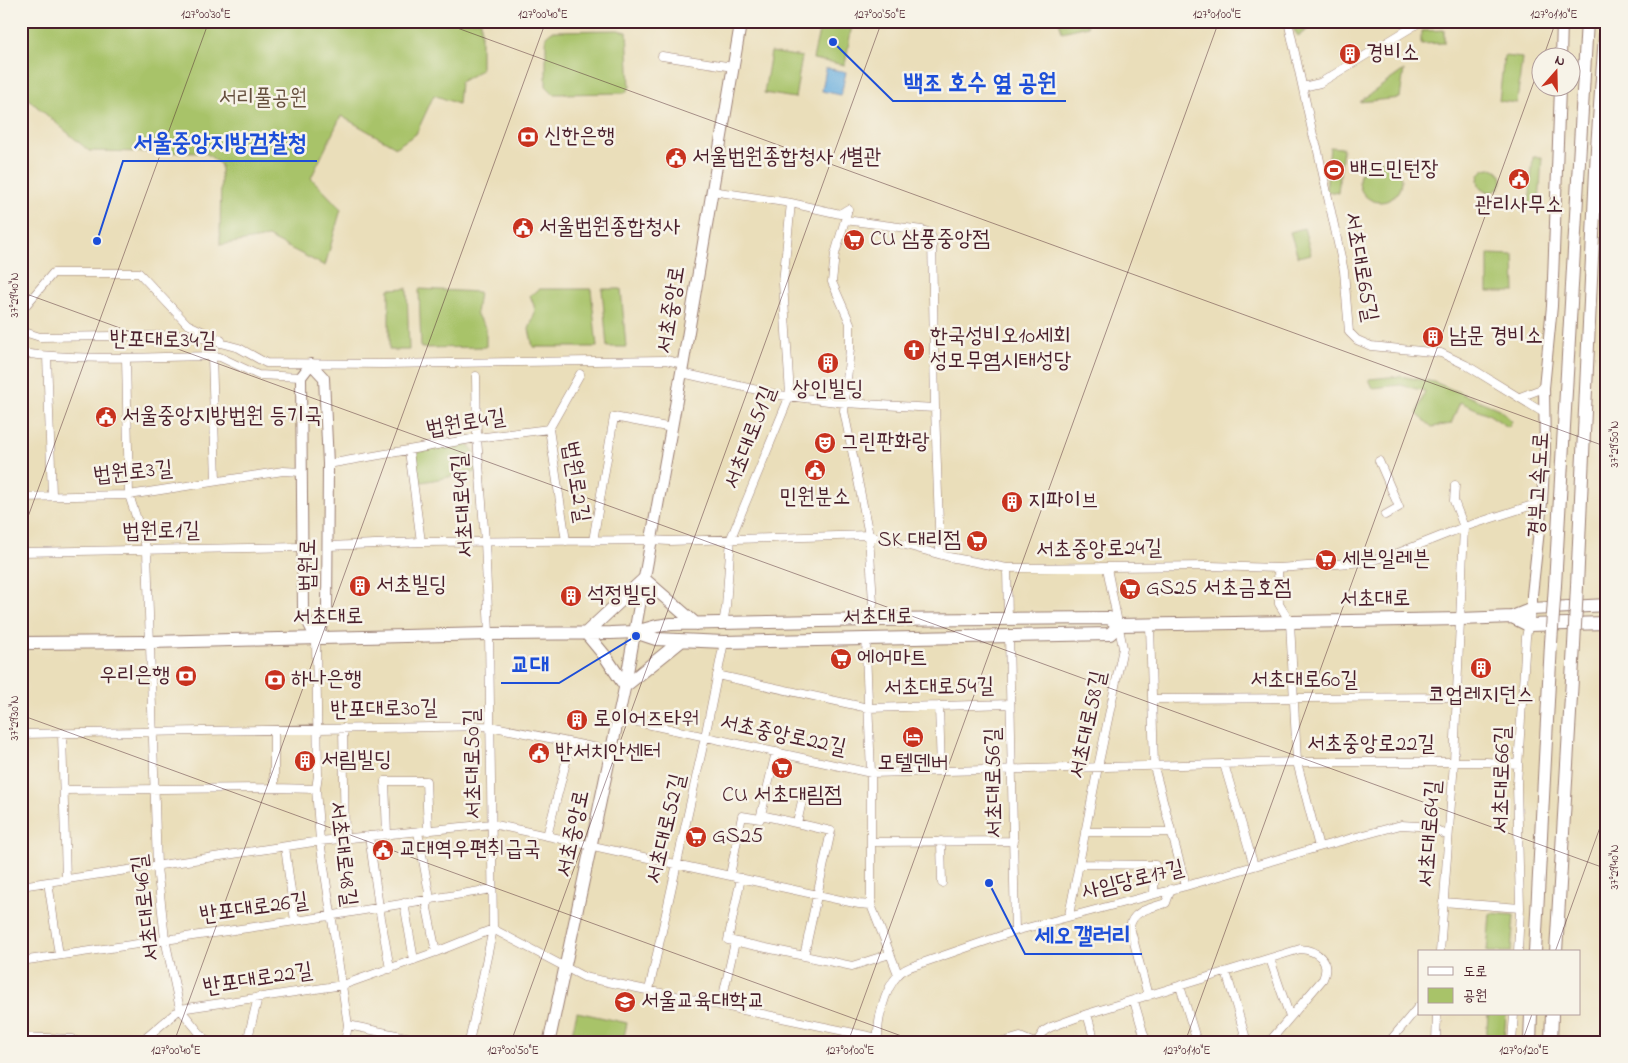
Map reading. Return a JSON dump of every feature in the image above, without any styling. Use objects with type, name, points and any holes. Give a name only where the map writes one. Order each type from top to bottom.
[{"type":"main road","name":"서초중앙로","points":[[549,1042],[619,718],[672,428],[741,21]]},
{"type":"main road","name":"경부고속도로","points":[[1535,950],[1587,21]]},
{"type":"main road","name":"경부고속도로","points":[[1556,950],[1577,586],[1596,158],[1606,21]]},
{"type":"main road","points":[[680,641],[625,686],[605,656],[586,633],[644,579],[696,624]]},
{"type":"main road","name":"서초대로","points":[[21,643],[635,632],[657,626],[696,624],[871,620],[1109,618],[1119,625],[1150,625],[1461,619],[1512,617],[1532,609],[1607,605]]},
{"type":"main road","name":"서초대로","points":[[1512,617],[1528,625],[1607,623]]},
{"type":"main road","name":"서초대로","points":[[635,632],[656,639],[724,642],[1110,634],[1119,625]]},
{"type":"main road","points":[[1530,1042],[1531,1016]]},
{"type":"main road","points":[[1551,1042],[1552,1016]]},
{"type":"street","points":[[1288,21],[1303,87],[1320,83],[1422,21]]},
{"type":"street","points":[[1561,48],[1562,21]]},
{"type":"street","points":[[662,56],[733,67]]},
{"type":"street","name":"서초대로65길","points":[[1303,87],[1344,271],[1349,332],[1357,340],[1371,346],[1441,353],[1466,365],[1544,413]]},
{"type":"street","points":[[1532,609],[1545,452],[1544,388],[1552,306],[1560,98]]},
{"type":"street","points":[[712,191],[791,203],[840,214],[848,209],[835,254],[832,282],[850,322],[850,349],[844,411],[869,535],[873,603],[871,620]]},
{"type":"street","name":"서초대로51길","points":[[723,623],[726,607],[730,538],[790,395],[784,282],[791,203]]},
{"type":"street","points":[[845,220],[922,230],[930,232],[932,238],[934,408],[940,554]]},
{"type":"street","points":[[21,311],[53,273],[139,272],[187,324],[266,363],[666,360],[682,368],[779,395],[846,403],[934,408]]},
{"type":"street","points":[[21,331],[40,337],[190,335],[239,348]]},
{"type":"street","name":"반포대로34길","points":[[21,353],[47,356],[126,358],[212,356],[220,357],[258,375],[301,377]]},
{"type":"street","points":[[47,356],[52,495]]},
{"type":"street","points":[[212,356],[216,481]]},
{"type":"street","name":"서초대로46길","points":[[126,358],[129,495],[147,550],[157,867],[165,939],[180,1009],[207,1042]]},
{"type":"street","points":[[301,377],[311,364]]},
{"type":"street","name":"법원로","points":[[311,364],[324,378],[328,464],[329,546],[327,615],[316,639]]},
{"type":"street","points":[[549,429],[580,374]]},
{"type":"street","name":"서초대로49길","points":[[476,376],[477,438],[485,541],[489,634]]},
{"type":"street","name":"법원로","points":[[301,377],[303,612],[316,639]]},
{"type":"street","points":[[1520,397],[1544,388]]},
{"type":"street","points":[[593,541],[614,417],[672,428]]},
{"type":"street","name":"법원로4길","points":[[328,464],[477,438],[549,429]]},
{"type":"street","name":"법원로2길","points":[[549,429],[566,541]]},
{"type":"street","points":[[409,451],[421,542]]},
{"type":"street","points":[[1379,461],[1399,507],[1385,515]]},
{"type":"street","name":"법원로3길","points":[[21,497],[129,495],[283,472],[302,472]]},
{"type":"street","points":[[1455,485],[1454,501],[1464,527],[1461,619]]},
{"type":"street","name":"서초중앙로24길","points":[[651,540],[869,535],[940,554],[1007,568],[1210,566],[1278,568],[1366,562],[1398,553],[1464,527],[1542,502]]},
{"type":"street","name":"법원로2길","points":[[329,546],[421,542],[651,540]]},
{"type":"street","name":"법원로1길","points":[[21,552],[302,547]]},
{"type":"street","points":[[1007,568],[1008,619]]},
{"type":"street","points":[[1107,568],[1119,625]]},
{"type":"street","points":[[1278,568],[1279,604],[1290,622],[1297,762],[1319,846]]},
{"type":"street","name":"서초대로66길","points":[[1518,950],[1520,851],[1517,784],[1528,625],[1532,609]]},
{"type":"street","name":"서초대로64길","points":[[1440,950],[1454,762],[1461,619]]},
{"type":"street","name":"서초대로58길","points":[[1069,915],[1123,648],[1119,625]]},
{"type":"street","points":[[1150,625],[1154,766],[1186,886]]},
{"type":"street","name":"서초대로50길","points":[[469,1042],[493,929],[489,634]]},
{"type":"street","name":"서초대로56길","points":[[1009,635],[1015,931]]},
{"type":"street","name":"서초대로48길","points":[[316,639],[318,775],[316,789],[320,841],[348,1025],[345,1042]]},
{"type":"street","name":"서초대로54길","points":[[867,639],[871,773],[871,904],[898,974]]},
{"type":"street","name":"서초대로52길","points":[[649,990],[724,642]]},
{"type":"street","points":[[717,675],[868,708]]},
{"type":"street","name":"서초대로60길","points":[[1152,699],[1456,697]]},
{"type":"street","name":"서초대로54길","points":[[868,708],[1010,704]]},
{"type":"street","points":[[939,706],[941,771]]},
{"type":"street","name":"서초중앙로22길","points":[[619,718],[871,773],[1297,762],[1518,764]]},
{"type":"street","name":"반포대로30길","points":[[21,734],[490,726],[612,751]]},
{"type":"street","points":[[343,728],[345,839]]},
{"type":"street","points":[[274,730],[274,788]]},
{"type":"street","points":[[62,733],[66,880]]},
{"type":"street","points":[[547,836],[571,742]]},
{"type":"street","points":[[730,875],[742,816],[760,819],[776,752]]},
{"type":"street","points":[[1224,764],[1254,866]]},
{"type":"street","points":[[387,835],[385,781],[426,781],[428,831]]},
{"type":"street","points":[[64,790],[316,789]]},
{"type":"street","points":[[797,824],[802,801]]},
{"type":"street","points":[[761,816],[831,831],[804,956]]},
{"type":"street","points":[[21,886],[320,841],[492,824],[860,904],[871,904]]},
{"type":"street","name":"사임당로17길","points":[[898,974],[919,964],[1015,931],[1069,915],[1186,886],[1319,846],[1402,825],[1435,829],[1448,836]]},
{"type":"street","points":[[418,832],[429,893],[427,908],[436,952]]},
{"type":"street","points":[[1085,832],[1172,832]]},
{"type":"street","points":[[369,836],[378,907],[390,969]]},
{"type":"street","points":[[941,841],[942,884]]},
{"type":"street","points":[[871,842],[1014,841]]},
{"type":"street","points":[[285,847],[294,921]]},
{"type":"street","points":[[1079,864],[1155,865],[1154,893]]},
{"type":"street","points":[[741,878],[728,940],[852,966],[890,954]]},
{"type":"street","points":[[48,882],[59,955]]},
{"type":"street","name":"반포대로26길","points":[[21,961],[294,921],[492,889]]},
{"type":"street","points":[[1148,996],[1130,927],[1130,920],[1135,914],[1166,903],[1171,889]]},
{"type":"street","name":"서초대로64길","points":[[1444,902],[1520,908]]},
{"type":"street","points":[[404,903],[414,960]]},
{"type":"street","points":[[493,929],[584,977],[878,1040],[885,999],[898,974]]},
{"type":"street","name":"반포대로22길","points":[[141,1042],[180,1009],[343,985],[436,952],[493,929]]},
{"type":"street","points":[[721,1005],[735,942]]},
{"type":"street","points":[[1037,1042],[1048,1028],[1087,1014],[1300,949],[1315,952],[1323,959],[1323,978],[1269,1042]]},
{"type":"street","points":[[1270,959],[1290,1017]]},
{"type":"street","points":[[1226,972],[1248,1042]]},
{"type":"street","points":[[1180,986],[1196,1042]]},
{"type":"street","points":[[247,1042],[258,997]]},
{"type":"street","points":[[1134,1001],[1146,1042]]},
{"type":"street","points":[[1389,1042],[1418,1007]]},
{"type":"street","points":[[1087,1014],[1096,1042]]},
{"type":"street","points":[[1436,1042],[1437,1016]]},
{"type":"street","points":[[1512,1042],[1514,1016]]},
{"type":"street","points":[[348,1025],[430,1042]]},
{"type":"street","points":[[21,1037],[45,1040],[73,1039],[75,1042]]},
{"type":"street","points":[[1003,1042],[1020,1037],[1032,1042]]},
{"type":"green space","name":"서리풀공원","points":[[21,21],[481,21],[481,70],[460,82],[458,104],[434,95],[416,134],[396,147],[341,116],[311,178],[341,209],[325,266],[268,237],[220,245],[221,165],[206,153],[89,151],[21,93]]},
{"type":"green space","points":[[821,21],[852,25],[845,65],[813,59]]},
{"type":"green space","points":[[1059,21],[1086,21],[1088,26],[1062,32]]},
{"type":"green space","points":[[1298,21],[1319,22],[1298,36],[1291,25]]},
{"type":"green space","points":[[618,30],[627,32],[630,87],[625,93],[554,94],[546,86],[546,36],[552,31]]},
{"type":"green space","points":[[1444,30],[1444,43],[1421,44],[1421,31]]},
{"type":"green space","points":[[771,52],[802,57],[795,98],[764,93]]},
{"type":"green space","points":[[1504,56],[1522,58],[1517,103],[1499,101]]},
{"type":"green space","points":[[1404,70],[1400,98],[1359,102]]},
{"type":"green space","name":"배드민턴장","points":[[1330,147],[1343,148],[1338,193],[1326,191]]},
{"type":"green space","points":[[1533,157],[1542,157],[1539,205],[1529,205]]},
{"type":"green space","points":[[1384,160],[1392,163],[1398,169],[1401,181],[1398,193],[1392,199],[1376,202],[1368,199],[1362,193],[1359,177],[1362,169],[1368,163]]},
{"type":"green space","points":[[1490,168],[1495,169],[1501,175],[1501,185],[1495,191],[1490,192],[1485,191],[1479,185],[1478,180],[1479,175],[1485,169]]},
{"type":"green space","points":[[1304,228],[1311,254],[1298,257],[1290,232]]},
{"type":"green space","points":[[1488,254],[1514,255],[1515,292],[1488,292]]},
{"type":"green space","points":[[1607,275],[1607,365],[1603,365]]},
{"type":"green space","points":[[407,288],[409,350],[389,350],[389,289]]},
{"type":"green space","points":[[419,289],[479,292],[476,314],[486,328],[486,347],[421,348]]},
{"type":"green space","points":[[540,289],[591,289],[597,347],[533,347],[529,329],[535,312],[530,295]]},
{"type":"green space","points":[[602,289],[621,289],[626,347],[607,347]]},
{"type":"green space","points":[[1400,376],[1434,382],[1499,409],[1512,421],[1508,427],[1488,414],[1460,402],[1451,424],[1432,427],[1417,414],[1425,391],[1400,385],[1373,388],[1369,379]]},
{"type":"green space","points":[[465,443],[474,452],[476,472],[417,483],[413,453]]},
{"type":"green space","points":[[1490,913],[1514,915],[1511,950],[1487,950]]},
{"type":"green space","points":[[577,1012],[627,1023],[624,1037],[616,1037],[615,1042],[570,1042]]},
{"type":"green space","points":[[1488,1016],[1506,1016],[1504,1042],[1486,1042]]},
{"type":"water","points":[[826,68],[846,72],[841,95],[822,91]]},
{"type":"place","name":"백조 호수 옆 공원","points":[[833,42]]},
{"type":"place","name":"경비소","points":[[1350,54]]},
{"type":"place","name":"신한은행","points":[[528,137]]},
{"type":"place","name":"서울법원종합청사 1별관","points":[[676,158]]},
{"type":"place","name":"배드민턴장","points":[[1334,170]]},
{"type":"place","name":"관리사무소","points":[[1519,179]]},
{"type":"place","name":"서울법원종합청사","points":[[523,228]]},
{"type":"place","name":"CU 삼풍중앙점","points":[[854,240]]},
{"type":"place","name":"서울중앙지방검찰청","points":[[97,241]]},
{"type":"place","name":"남문 경비소","points":[[1433,337]]},
{"type":"place","name":"한국성비오10세회 성모무염시태성당","points":[[914,350]]},
{"type":"place","name":"상인빌딩","points":[[828,363]]},
{"type":"place","name":"서울중앙지방법원 등기국","points":[[106,417]]},
{"type":"place","name":"그린판화랑","points":[[825,443]]},
{"type":"place","name":"민원분소","points":[[815,470]]},
{"type":"place","name":"지파이브","points":[[1012,502]]},
{"type":"place","name":"SK 대리점","points":[[977,541]]},
{"type":"place","name":"세븐일레븐","points":[[1326,560]]},
{"type":"place","name":"서초빌딩","points":[[360,586]]},
{"type":"place","name":"GS25 서초금호점","points":[[1130,589]]},
{"type":"place","name":"석정빌딩","points":[[571,596]]},
{"type":"place","name":"교대","points":[[636,636]]},
{"type":"place","name":"에어마트","points":[[841,659]]},
{"type":"place","name":"코업레지던스","points":[[1481,668]]},
{"type":"place","name":"우리은행","points":[[186,676]]},
{"type":"place","name":"하나은행","points":[[275,680]]},
{"type":"place","name":"로이어즈타워","points":[[577,720]]},
{"type":"place","name":"모텔덴버","points":[[913,737]]},
{"type":"place","name":"반서치안센터","points":[[539,753]]},
{"type":"place","name":"서림빌딩","points":[[305,761]]},
{"type":"place","name":"CU 서초대림점","points":[[782,768]]},
{"type":"place","name":"GS25","points":[[696,837]]},
{"type":"place","name":"교대역우편취급국","points":[[383,850]]},
{"type":"place","name":"세오갤러리","points":[[989,883]]},
{"type":"place","name":"서울교육대학교","points":[[625,1002]]}]
